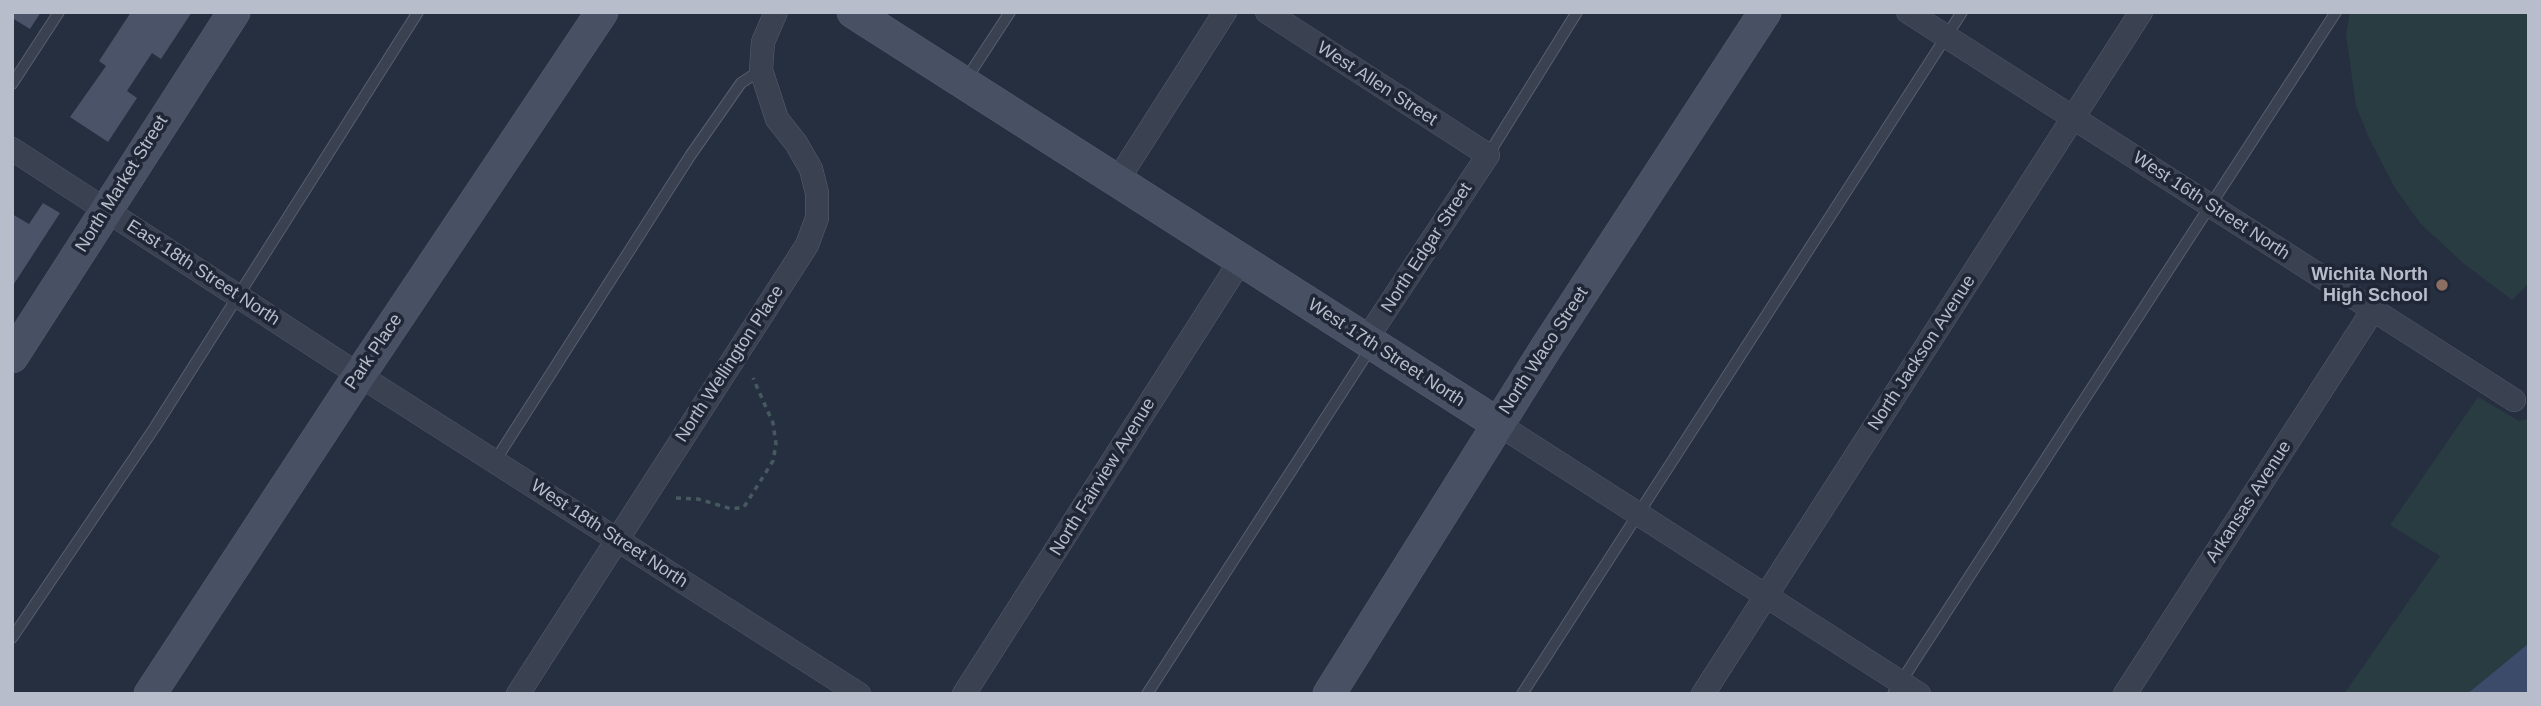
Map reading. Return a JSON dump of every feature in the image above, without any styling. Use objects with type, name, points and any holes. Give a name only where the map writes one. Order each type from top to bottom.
[{"type":"street","name":"North Market Street","points":[[12,357],[234,12]]},
{"type":"street","name":"Park Place","points":[[150,694],[359,374],[602,12]]},
{"type":"street","name":"North Wellington Place","points":[[518,694],[807,245],[817,218],[817,193],[811,169],[796,143],[777,119],[761,70],[763,43],[776,12]]},
{"type":"street","name":"West 17th Street North","points":[[853,12],[1766,596],[1904,690]]},
{"type":"street","points":[[1117,181],[1225,12]]},
{"type":"street","name":"West Allen Street","points":[[1266,12],[1488,155]]},
{"type":"street","name":"North Waco Street","points":[[1329,694],[1498,424],[1765,12]]},
{"type":"street","name":"West 16th Street North","points":[[1908,12],[2514,400]]},
{"type":"street","name":"North Jackson Avenue","points":[[1703,694],[2141,12]]},
{"type":"street","name":"East 18th Street North","points":[[12,149],[359,374]]},
{"type":"street","name":"North Edgar Street","points":[[1369,342],[1488,155]]},
{"type":"street","name":"North Fairview Avenue","points":[[964,694],[1241,260]]},
{"type":"street","name":"Arkansas Avenue","points":[[2125,694],[2373,310]]},
{"type":"street","name":"West 18th Street North","points":[[359,374],[859,694]]},
{"type":"lane","points":[[12,85],[59,12]]},
{"type":"lane","points":[[12,638],[155,427],[418,12]]},
{"type":"lane","points":[[963,83],[1010,12]]},
{"type":"lane","points":[[1488,155],[1577,12]]},
{"type":"lane","points":[[1522,694],[1962,12]]},
{"type":"lane","points":[[1904,690],[2336,12]]},
{"type":"lane","points":[[495,461],[690,156],[741,83],[761,70]]},
{"type":"lane","points":[[1147,694],[1369,342]]},
{"type":"path","points":[[676,498],[698,499],[732,509],[744,507],[772,461],[776,444],[773,424],[753,378]]},
{"type":"green space","points":[[2350,12],[2529,12],[2529,283],[2512,300],[2463,263],[2420,223],[2395,188],[2356,106],[2346,34]]},
{"type":"green space","points":[[2478,397],[2519,421],[2529,419],[2529,643],[2467,694],[2344,694],[2440,556],[2390,525]]},
{"type":"water","points":[[2529,643],[2529,694],[2467,694]]},
{"type":"building","points":[[12,12],[41,12],[30,29],[12,18]]},
{"type":"building","points":[[131,12],[192,12],[161,59],[152,53],[127,91],[137,98],[108,142],[70,117],[106,66],[99,61]]},
{"type":"building","points":[[43,203],[60,213],[12,287],[12,214],[29,224]]},
{"type":"place","name":"Wichita North High School","points":[[2442,285]]}]
